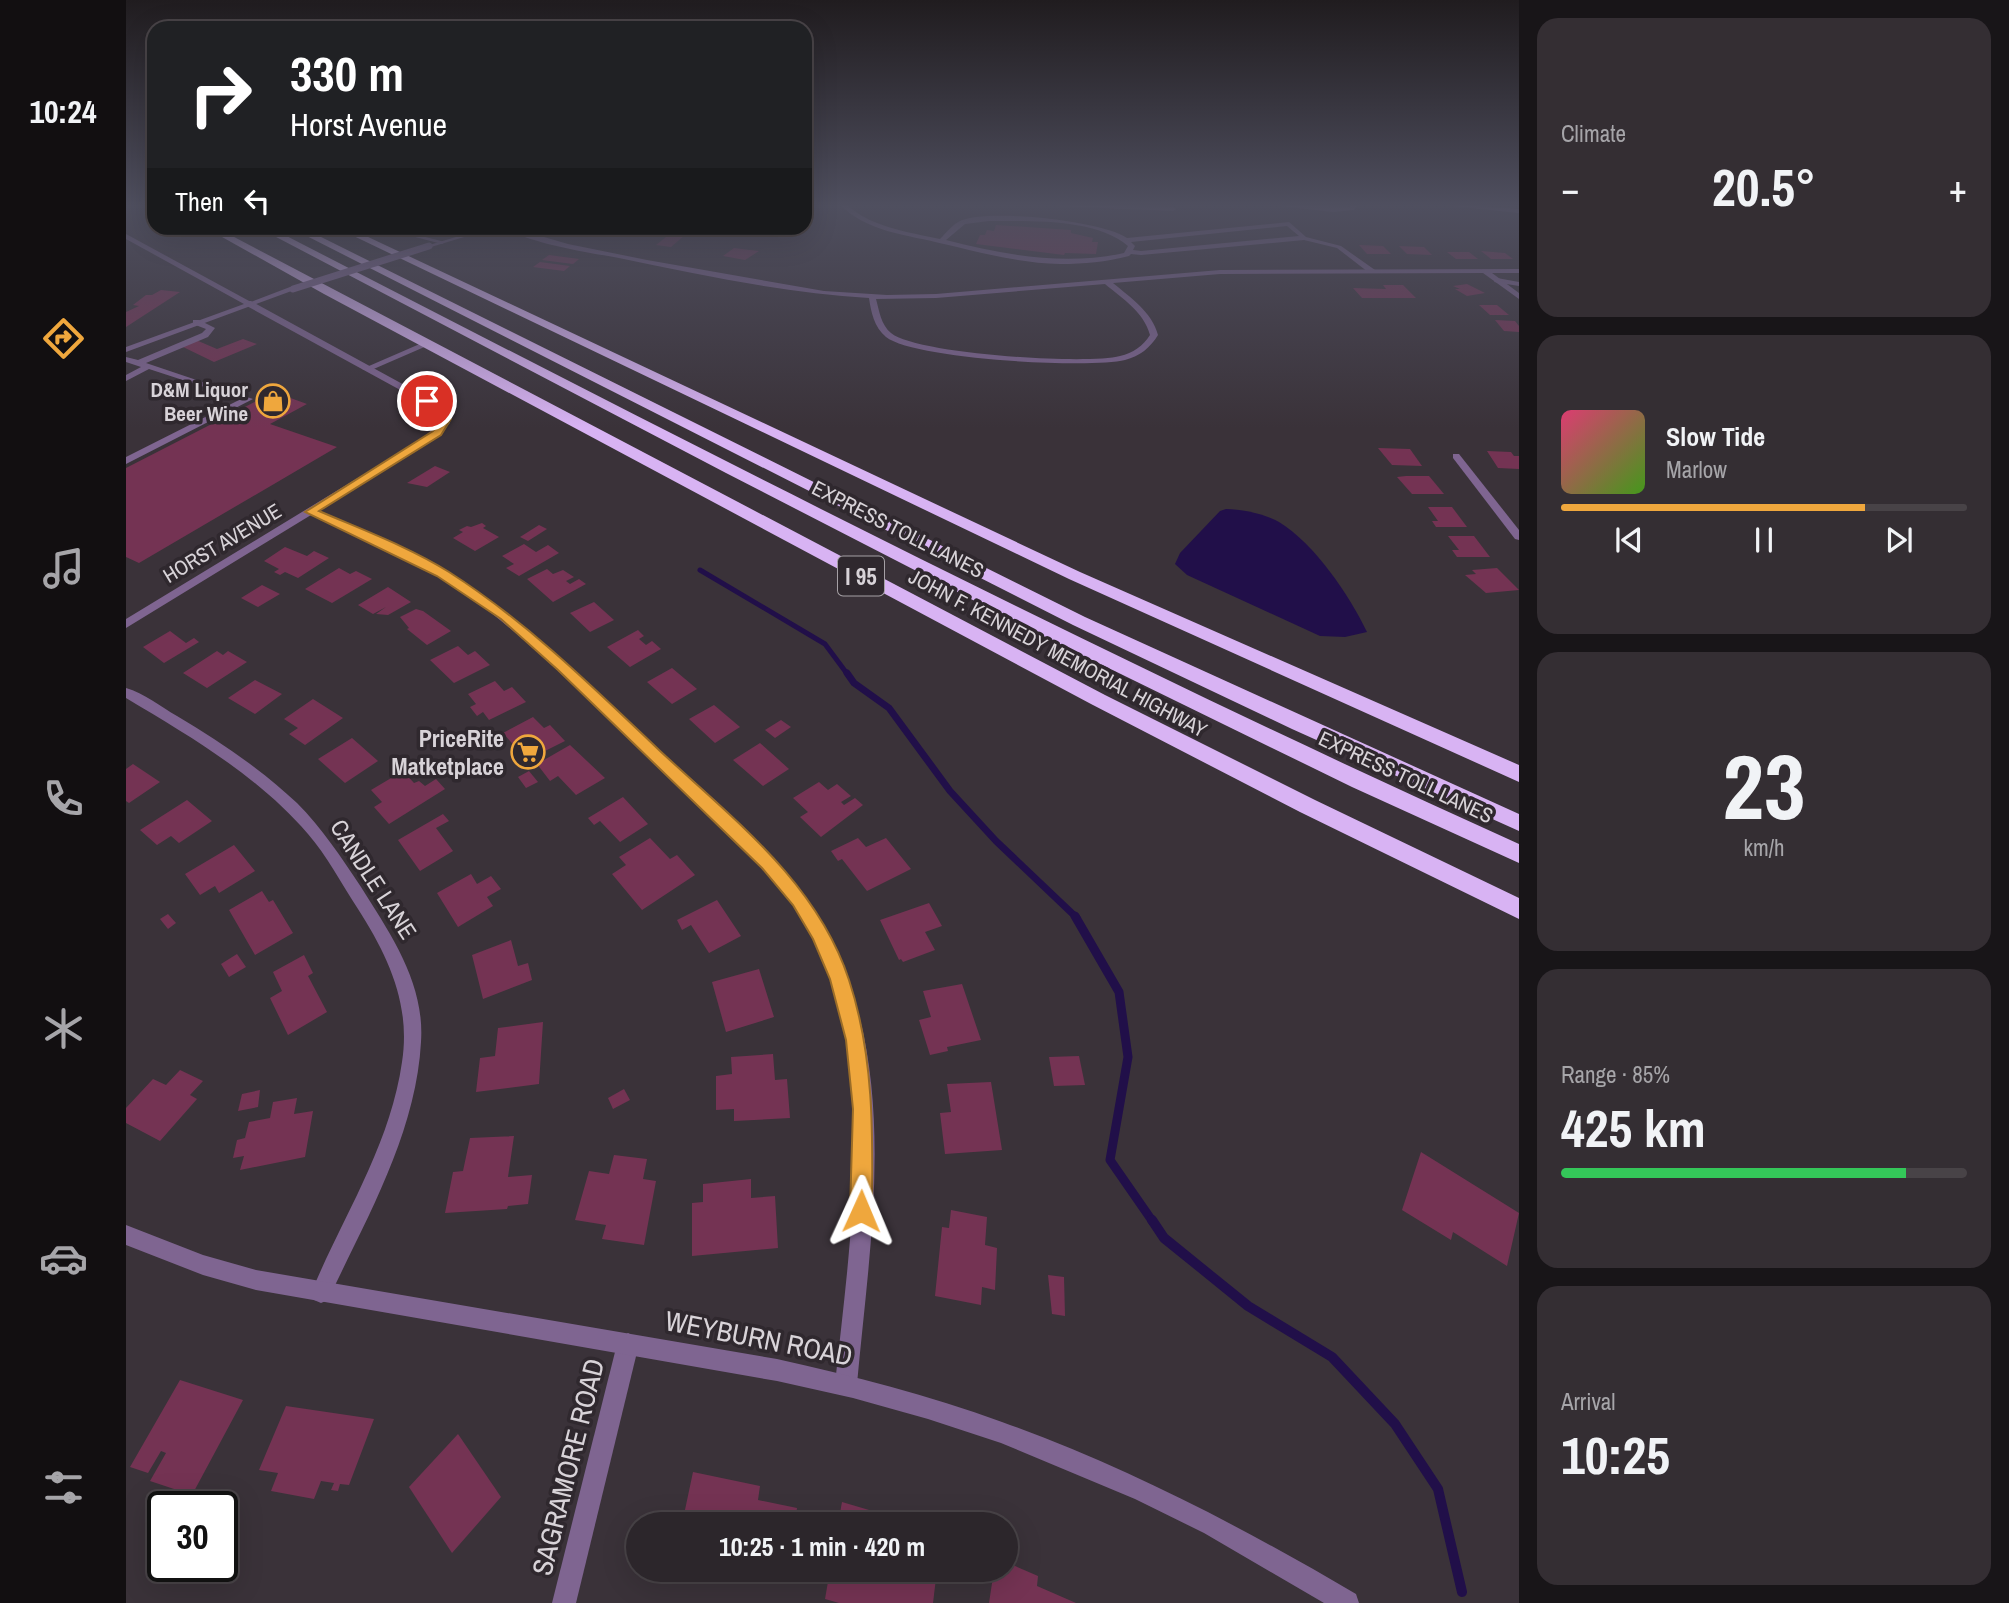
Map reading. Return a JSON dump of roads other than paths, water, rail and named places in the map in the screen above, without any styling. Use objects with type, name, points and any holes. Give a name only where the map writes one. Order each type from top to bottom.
[{"type":"highway","name":"JOHN F. KENNEDY MEMORIAL HIGHWAY","points":[[304,279],[1018,660],[1237,772],[1519,909]]},
{"type":"highway","name":"EXPRESS TOLL LANES","points":[[363,279],[908,560],[1181,697],[1519,854]]},
{"type":"highway","name":"EXPRESS TOLL LANES","points":[[397,279],[1079,621],[1320,734],[1519,823]]},
{"type":"highway","points":[[449,279],[1083,581],[1293,677],[1519,774]]},
{"type":"street","name":"HORST AVENUE","points":[[126,625],[425,441],[445,423],[444,413],[438,408],[204,279]]},
{"type":"street","points":[[126,461],[249,399],[138,363],[126,352],[248,303],[325,279]]},
{"type":"street","points":[[743,279],[824,293],[872,296],[936,296],[1143,279]]},
{"type":"street","points":[[1497,280],[1519,284]]},
{"type":"street","points":[[1497,280],[1519,297]]},
{"type":"street","points":[[872,296],[884,331],[909,344],[943,350],[1100,362],[1124,357],[1143,349],[1154,335],[1153,327],[1107,282]]},
{"type":"street","points":[[138,363],[205,335],[211,328],[197,322]]},
{"type":"street","points":[[366,369],[425,345]]},
{"type":"street","points":[[126,377],[149,366]]},
{"type":"street","points":[[1456,456],[1519,537]]},
{"type":"street","points":[[311,512],[401,551],[442,573],[506,616],[563,666],[768,863],[799,900],[820,934],[840,979],[855,1040],[863,1109],[861,1211],[846,1384]]},
{"type":"street","name":"CANDLE LANE","points":[[126,692],[216,746],[289,803],[314,831],[392,947],[405,977],[412,1020],[411,1060],[401,1108],[386,1152],[321,1293]]},
{"type":"street","name":"WEYBURN ROAD","points":[[126,1235],[203,1265],[256,1280],[846,1384],[982,1423],[1081,1463],[1222,1530],[1347,1603]]},
{"type":"street","name":"SAGRAMORE ROAD","points":[[564,1603],[628,1344]]},
{"type":"waterway","points":[[700,570],[825,644],[848,675]]},
{"type":"waterway","points":[[847,673],[854,683],[889,708],[950,791],[996,841],[1075,916]]},
{"type":"waterway","points":[[1075,916],[1119,992],[1128,1057],[1110,1160],[1153,1222]]},
{"type":"waterway","points":[[1152,1220],[1164,1238],[1248,1306],[1332,1357],[1395,1424],[1438,1489],[1462,1592]]},
{"type":"place","name":"D&M Liquor Beer Wine","points":[[273,401]]},
{"type":"place","name":"PriceRite Matketplace","points":[[528,752]]}]
